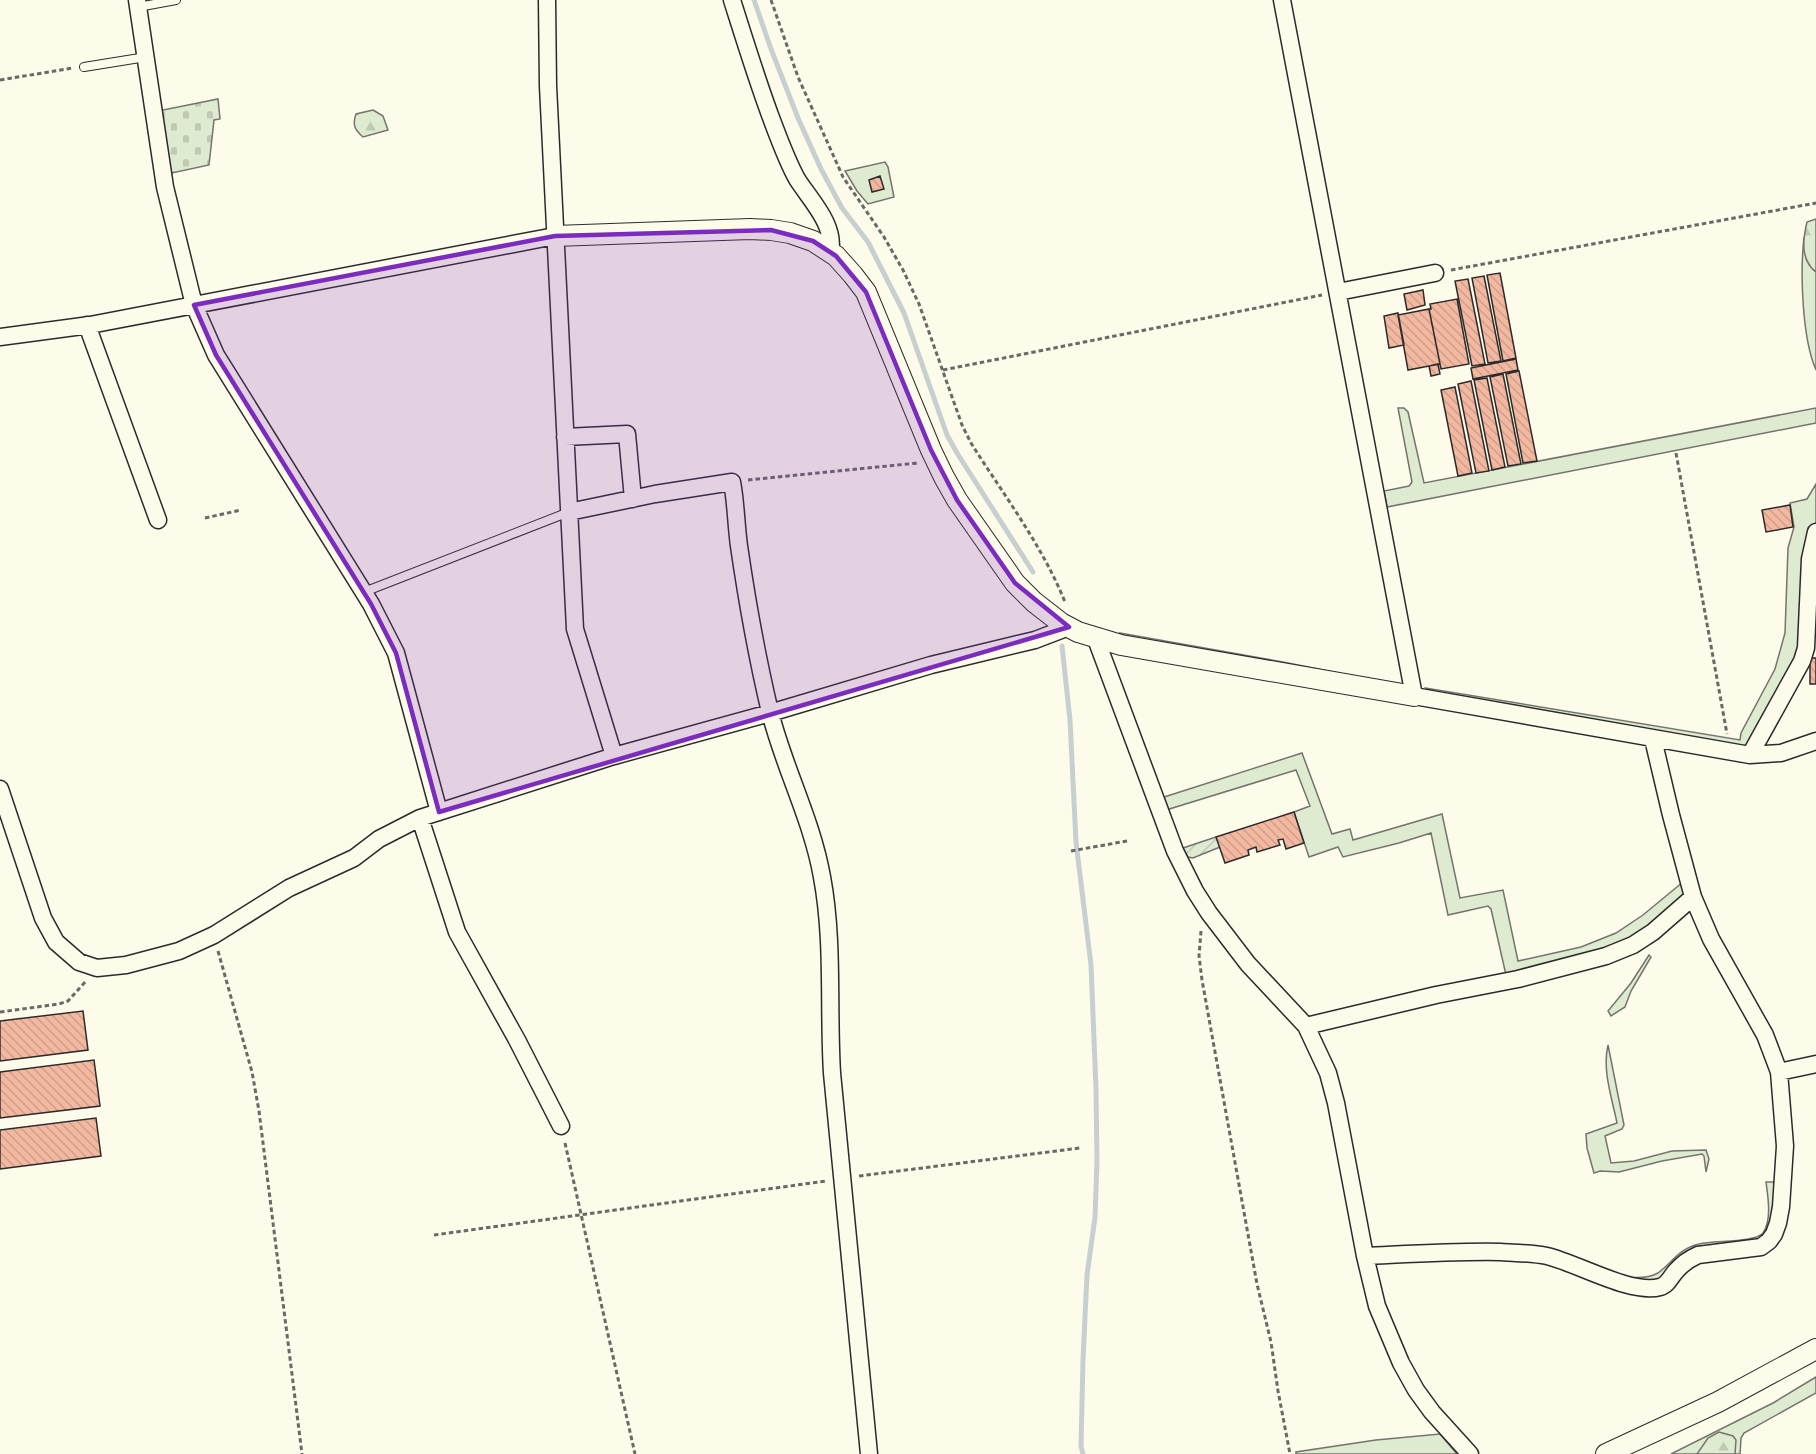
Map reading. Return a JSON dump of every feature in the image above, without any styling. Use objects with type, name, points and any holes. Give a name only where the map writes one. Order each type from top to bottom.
[{"type":"street","points":[[547,0],[548,86],[575,629],[614,756]]},
{"type":"street","points":[[732,0],[785,154],[830,234],[830,253]]},
{"type":"street","points":[[1282,0],[1414,696]]},
{"type":"street","points":[[137,4],[165,187],[194,305],[216,354],[364,592],[396,653],[439,812]]},
{"type":"street","points":[[0,337],[87,325],[555,236],[738,229],[790,233],[813,242],[843,263],[866,292],[937,461],[957,500],[1015,583],[1035,602],[1069,627],[1096,639],[1121,645],[1750,755],[1781,753],[1816,741]]},
{"type":"street","points":[[1338,292],[1435,273]]},
{"type":"street","points":[[87,325],[158,520]]},
{"type":"street","points":[[565,437],[627,434],[633,499]]},
{"type":"street","points":[[569,512],[732,482],[747,598],[770,713],[817,851],[822,877],[828,933],[832,1072],[869,1454]]},
{"type":"street","points":[[1750,755],[1802,661],[1806,648],[1810,560],[1816,532]]},
{"type":"street","points":[[0,789],[43,918],[56,942],[79,962],[96,968],[126,965],[179,951],[214,935],[289,888],[354,858],[379,839],[420,818],[614,756],[931,665],[1035,640],[1069,627]]},
{"type":"street","points":[[1096,639],[1181,864],[1209,913],[1248,964],[1305,1026],[1328,1073],[1377,1306],[1401,1363],[1432,1412],[1470,1454]]},
{"type":"street","points":[[1365,1256],[1480,1252],[1526,1253],[1560,1259],[1610,1279],[1648,1287],[1660,1287],[1667,1283],[1688,1259],[1698,1255],[1761,1247],[1774,1234],[1781,1207],[1785,1146],[1779,1072],[1765,1035],[1711,939],[1693,897],[1653,739]]},
{"type":"street","points":[[420,818],[457,932],[561,1125]]},
{"type":"street","points":[[1305,1026],[1436,995],[1518,979],[1605,956],[1633,945],[1653,932],[1693,897]]},
{"type":"street","points":[[1779,1072],[1816,1064]]},
{"type":"street","points":[[1606,1454],[1718,1402],[1816,1349]]},
{"type":"lane","points":[[137,4],[176,0]]},
{"type":"lane","points":[[84,67],[146,57]]},
{"type":"lane","points":[[364,592],[569,512]]},
{"type":"path","points":[[771,0],[798,76],[843,177],[884,237],[919,304],[962,425],[1041,552],[1066,603]]},
{"type":"path","points":[[0,81],[84,67]]},
{"type":"path","points":[[1435,273],[1816,203]]},
{"type":"path","points":[[943,370],[1338,292]]},
{"type":"path","points":[[1676,453],[1725,714],[1727,734],[1718,732]]},
{"type":"path","points":[[732,482],[937,461]]},
{"type":"path","points":[[205,518],[241,510]]},
{"type":"path","points":[[1071,852],[1127,841]]},
{"type":"path","points":[[1209,913],[1199,940],[1202,980],[1290,1454]]},
{"type":"path","points":[[214,935],[252,1072],[259,1111],[302,1454]]},
{"type":"path","points":[[0,1012],[68,1001],[96,968]]},
{"type":"path","points":[[561,1125],[635,1454]]},
{"type":"path","points":[[434,1235],[842,1178],[1080,1148]]},
{"type":"highlighted area","points":[[771,230],[813,241],[836,256],[866,292],[931,450],[957,500],[1015,583],[1069,627],[439,812],[396,653],[371,604],[216,355],[194,305],[555,236]]},
{"type":"green space","points":[[218,99],[220,119],[214,120],[209,165],[172,173],[168,170],[158,111]]},
{"type":"green space","points":[[373,110],[383,116],[388,130],[363,137],[355,127],[356,114]]},
{"type":"green space","points":[[885,162],[894,197],[868,204],[845,171]]},
{"type":"green space","points":[[1816,219],[1816,272],[1807,262],[1804,235],[1807,222]]},
{"type":"green space","points":[[1804,237],[1808,261],[1816,272],[1816,370],[1811,357],[1803,305]]},
{"type":"green space","points":[[1398,408],[1404,408],[1408,412],[1424,483],[1816,408],[1816,423],[1387,507],[1384,491],[1409,486],[1412,482]]},
{"type":"green space","points":[[1816,484],[1816,522],[1808,542],[1799,652],[1748,748],[1429,691],[1426,688],[1740,740],[1741,733],[1775,669],[1785,633],[1788,548],[1794,527],[1790,503],[1807,499]]},
{"type":"green space","points":[[1120,633],[1283,662],[1389,683],[1121,635]]},
{"type":"green space","points":[[1302,753],[1332,834],[1350,829],[1353,840],[1442,814],[1460,898],[1503,890],[1518,961],[1581,947],[1616,933],[1643,915],[1683,882],[1687,896],[1641,933],[1618,946],[1506,975],[1491,909],[1488,906],[1448,915],[1431,833],[1343,857],[1338,847],[1309,857],[1294,812],[1310,806],[1296,770],[1166,810],[1161,798]]},
{"type":"green space","points":[[1216,837],[1220,847],[1193,858],[1188,857],[1183,848]]},
{"type":"green space","points":[[1649,955],[1651,957],[1631,991],[1625,1007],[1611,1016],[1608,1011],[1631,983]]},
{"type":"green space","points":[[1608,1045],[1624,1125],[1622,1129],[1605,1136],[1611,1163],[1634,1161],[1672,1151],[1706,1150],[1709,1159],[1706,1172],[1702,1154],[1619,1172],[1594,1173],[1587,1148],[1586,1134],[1617,1123],[1607,1074]]},
{"type":"green space","points":[[1766,1182],[1773,1182],[1775,1185],[1770,1229],[1760,1240],[1729,1246],[1659,1280],[1637,1280],[1626,1277],[1654,1275],[1681,1252],[1692,1246],[1759,1236],[1768,1222]]},
{"type":"green space","points":[[1816,1377],[1816,1393],[1744,1433],[1741,1438],[1740,1454],[1671,1454],[1773,1403]]},
{"type":"green space","points":[[1719,1432],[1733,1436],[1736,1440],[1735,1454],[1697,1454],[1708,1438]]},
{"type":"green space","points":[[1440,1434],[1457,1454],[1296,1454],[1296,1452],[1376,1440]]},
{"type":"building","points":[[880,176],[884,189],[872,192],[869,180]]},
{"type":"building","points":[[1500,273],[1516,358],[1503,361],[1487,275]]},
{"type":"building","points":[[1484,276],[1501,361],[1488,363],[1472,278]]},
{"type":"building","points":[[1468,279],[1485,364],[1472,366],[1455,281]]},
{"type":"building","points":[[1423,290],[1425,305],[1407,310],[1404,294]]},
{"type":"building","points":[[1457,299],[1469,364],[1441,369],[1429,309],[1431,309],[1430,304]]},
{"type":"building","points":[[1429,309],[1440,364],[1408,370],[1398,315]]},
{"type":"building","points":[[1398,313],[1404,345],[1389,348],[1384,316]]},
{"type":"building","points":[[1516,359],[1518,370],[1473,379],[1471,368]]},
{"type":"building","points":[[1438,364],[1440,374],[1431,376],[1429,366]]},
{"type":"building","points":[[1519,371],[1537,461],[1523,463],[1506,374]]},
{"type":"building","points":[[1503,374],[1521,464],[1508,466],[1490,377]]},
{"type":"building","points":[[1487,378],[1505,467],[1492,470],[1474,380]]},
{"type":"building","points":[[1471,381],[1489,471],[1476,473],[1458,384]]},
{"type":"building","points":[[1455,387],[1472,473],[1458,476],[1441,390]]},
{"type":"building","points":[[1790,505],[1793,527],[1766,532],[1762,510]]},
{"type":"building","points":[[1810,658],[1816,658],[1816,684],[1810,684]]},
{"type":"building","points":[[1294,812],[1304,843],[1286,849],[1283,839],[1278,840],[1280,845],[1257,852],[1256,847],[1248,850],[1249,855],[1225,863],[1216,837]]},
{"type":"building","points":[[83,1011],[88,1050],[0,1061],[0,1021]]},
{"type":"building","points":[[94,1060],[100,1106],[0,1118],[0,1072]]},
{"type":"building","points":[[96,1118],[101,1156],[0,1169],[0,1130]]},
{"type":"waterway","points":[[754,0],[798,118],[821,169],[842,208],[868,242],[904,313],[947,435],[1033,572]]},
{"type":"waterway","points":[[1062,646],[1070,720],[1076,842],[1091,965],[1096,1089],[1097,1161],[1095,1217],[1087,1275],[1081,1446],[1083,1454]]}]
